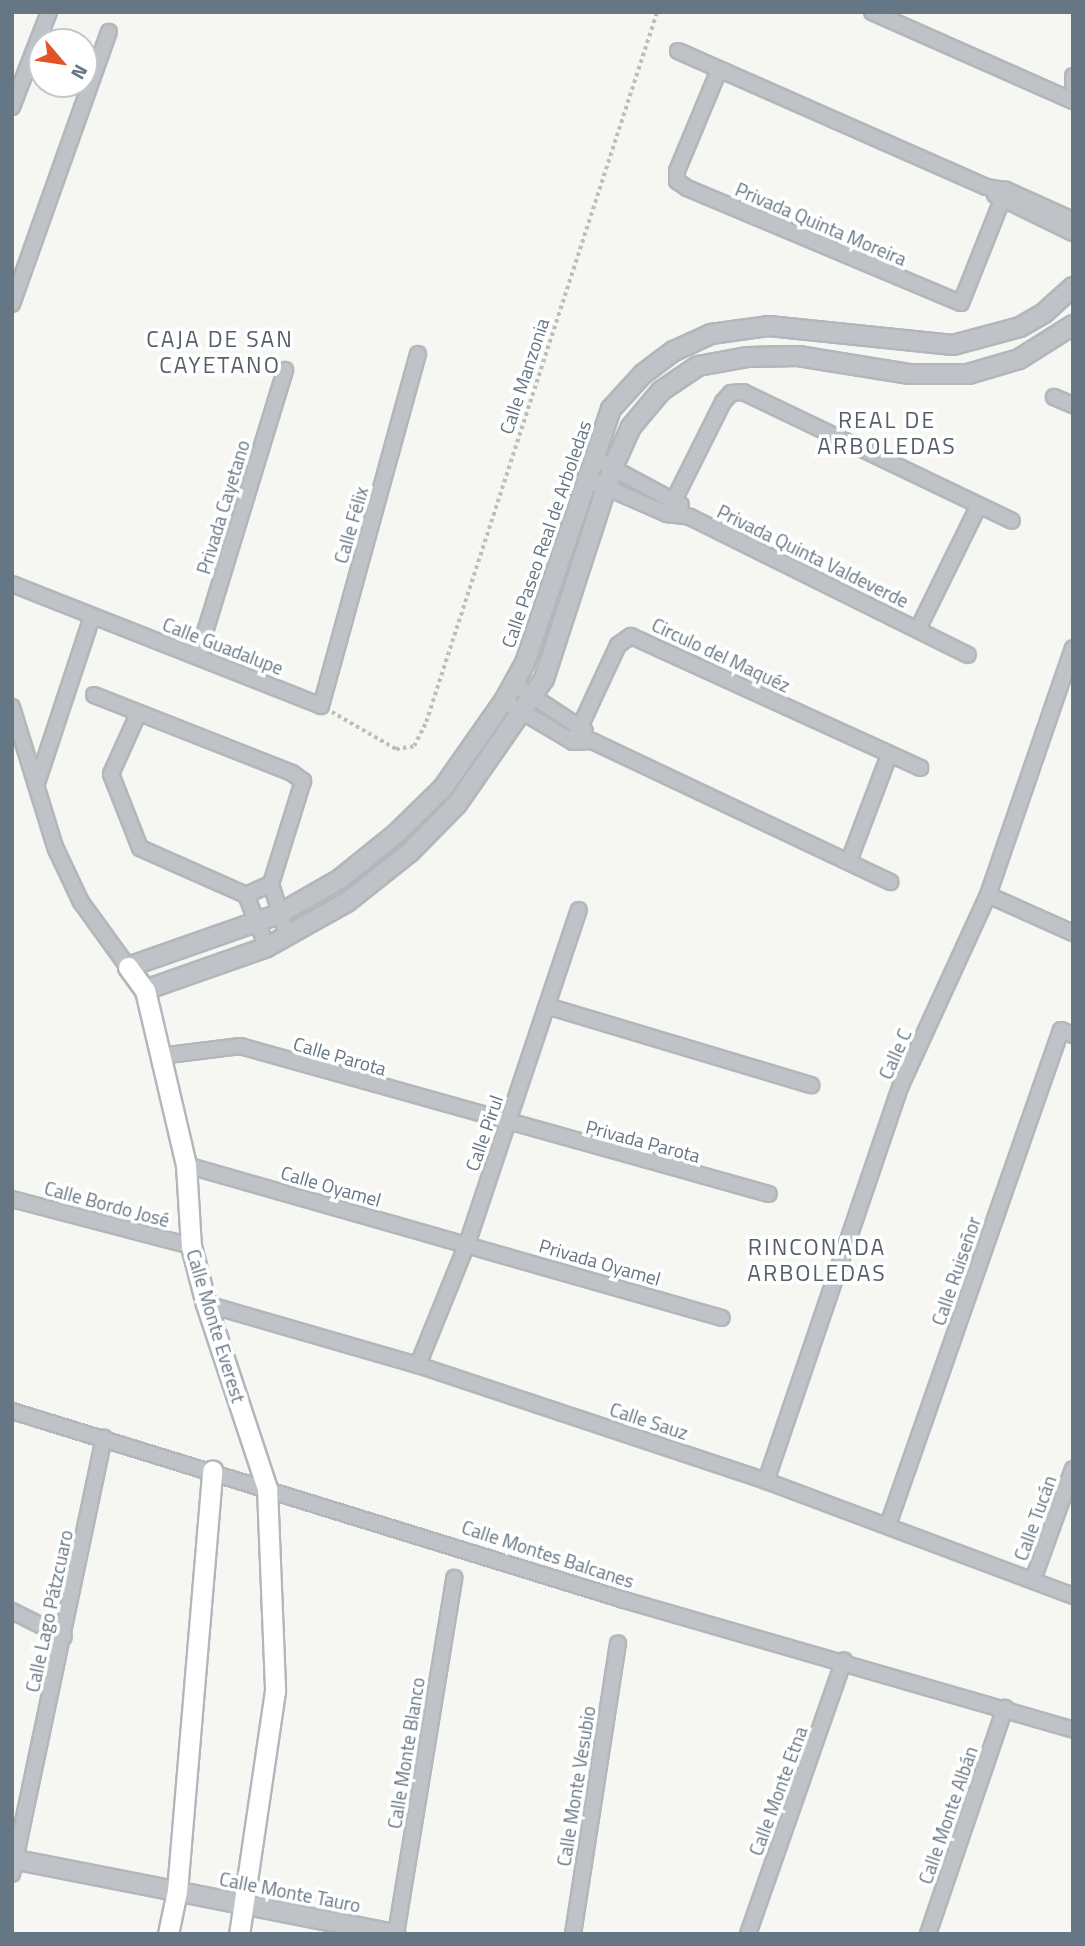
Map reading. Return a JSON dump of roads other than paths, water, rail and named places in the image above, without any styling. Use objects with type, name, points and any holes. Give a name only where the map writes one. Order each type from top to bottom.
[{"type":"main road","name":"Calle Monte Everest","points":[[128,967],[145,990],[186,1165],[191,1247],[206,1304],[267,1488],[275,1691],[239,1934]]},
{"type":"main road","points":[[168,1934],[177,1891],[212,1471]]},
{"type":"street","points":[[12,107],[49,12]]},
{"type":"street","points":[[872,12],[1073,101]]},
{"type":"street","points":[[12,304],[109,32]]},
{"type":"street","points":[[678,51],[1004,195],[1073,220]]},
{"type":"street","name":"Privada Quinta Moreira","points":[[719,70],[677,171],[677,181],[687,188],[961,303],[1004,195]]},
{"type":"street","points":[[1073,76],[1073,85]]},
{"type":"street","points":[[1004,195],[1073,233]]},
{"type":"street","name":"Calle Paseo Real de Arboledas","points":[[128,967],[260,924],[279,914],[340,879],[397,833],[443,788],[514,684],[611,409],[643,374],[674,351],[711,334],[769,326],[953,345],[1020,327],[1044,313],[1073,287]]},
{"type":"street","points":[[145,990],[267,947],[347,902],[410,852],[457,804],[535,697],[613,467],[631,427],[661,391],[698,366],[748,357],[798,356],[909,374],[968,374],[1019,359],[1073,325]]},
{"type":"street","name":"Calle Félix","points":[[321,706],[418,354]]},
{"type":"street","name":"Privada Cayetano","points":[[198,655],[285,370]]},
{"type":"street","points":[[667,514],[723,402],[731,393],[743,392],[1012,521]]},
{"type":"street","points":[[1054,397],[1073,405]]},
{"type":"street","name":"Privada Quinta Valdeverde","points":[[592,457],[675,498],[690,517]]},
{"type":"street","name":"Privada Quinta Valdeverde","points":[[585,478],[667,514],[690,517],[968,655]]},
{"type":"street","name":"Privada Quinta Valdeverde","points":[[918,629],[978,507]]},
{"type":"street","name":"Calle Guadalupe","points":[[12,584],[92,617],[198,655],[321,706]]},
{"type":"street","points":[[37,783],[92,617]]},
{"type":"street","name":"Circulo del Maquéz","points":[[573,742],[618,645],[631,636],[920,768]]},
{"type":"street","name":"Calle C","points":[[766,1481],[901,1085],[988,895],[1073,648]]},
{"type":"street","points":[[514,684],[581,725],[592,741]]},
{"type":"street","points":[[94,695],[292,773],[303,781],[271,884],[287,936]]},
{"type":"street","points":[[504,701],[573,742],[592,741],[890,882]]},
{"type":"street","name":"Calle Monte Everest","points":[[12,707],[55,847],[81,902],[128,967]]},
{"type":"street","points":[[138,714],[111,774],[140,848],[246,895],[260,924],[267,947]]},
{"type":"street","points":[[849,861],[889,755]]},
{"type":"street","points":[[246,895],[271,884]]},
{"type":"street","points":[[988,895],[1073,933]]},
{"type":"street","name":"Calle Pirul","points":[[418,1365],[467,1244],[579,910]]},
{"type":"street","points":[[547,1006],[810,1085]]},
{"type":"street","name":"Calle Ruiseñor","points":[[888,1525],[1067,1033]]},
{"type":"street","name":"Calle Parota","points":[[160,1056],[240,1046],[507,1124]]},
{"type":"street","name":"Privada Parota","points":[[507,1124],[769,1194]]},
{"type":"street","name":"Calle Oyamel","points":[[186,1165],[467,1244]]},
{"type":"street","name":"Calle Bordo José","points":[[12,1199],[191,1247]]},
{"type":"street","name":"Privada Oyamel","points":[[467,1244],[722,1318]]},
{"type":"street","name":"Calle Sauz","points":[[206,1304],[418,1365],[766,1481],[1073,1596]]},
{"type":"street","name":"Calle Montes Balcanes","points":[[12,1411],[624,1600],[844,1660],[1073,1730]]},
{"type":"street","name":"Calle Lago Pátzcuaro","points":[[13,1865],[64,1637],[104,1438]]},
{"type":"street","name":"Calle Tucán","points":[[1033,1580],[1073,1469]]},
{"type":"street","name":"Calle Monte Blanco","points":[[396,1934],[454,1578]]},
{"type":"street","points":[[12,1611],[64,1637]]},
{"type":"street","name":"Calle Monte Vesubio","points":[[573,1934],[618,1643]]},
{"type":"street","name":"Calle Monte Etna","points":[[748,1934],[844,1660]]},
{"type":"street","name":"Calle Monte Albán","points":[[928,1934],[1005,1709]]},
{"type":"street","name":"Calle Monte Tauro","points":[[13,1865],[177,1891],[245,1907],[396,1934]]},
{"type":"district","name":"CAJA DE SAN CAYETANO","points":[[220,352]]},
{"type":"district","name":"REAL DE ARBOLEDAS","points":[[887,433]]},
{"type":"district","name":"RINCONADA ARBOLEDAS","points":[[817,1260]]}]
